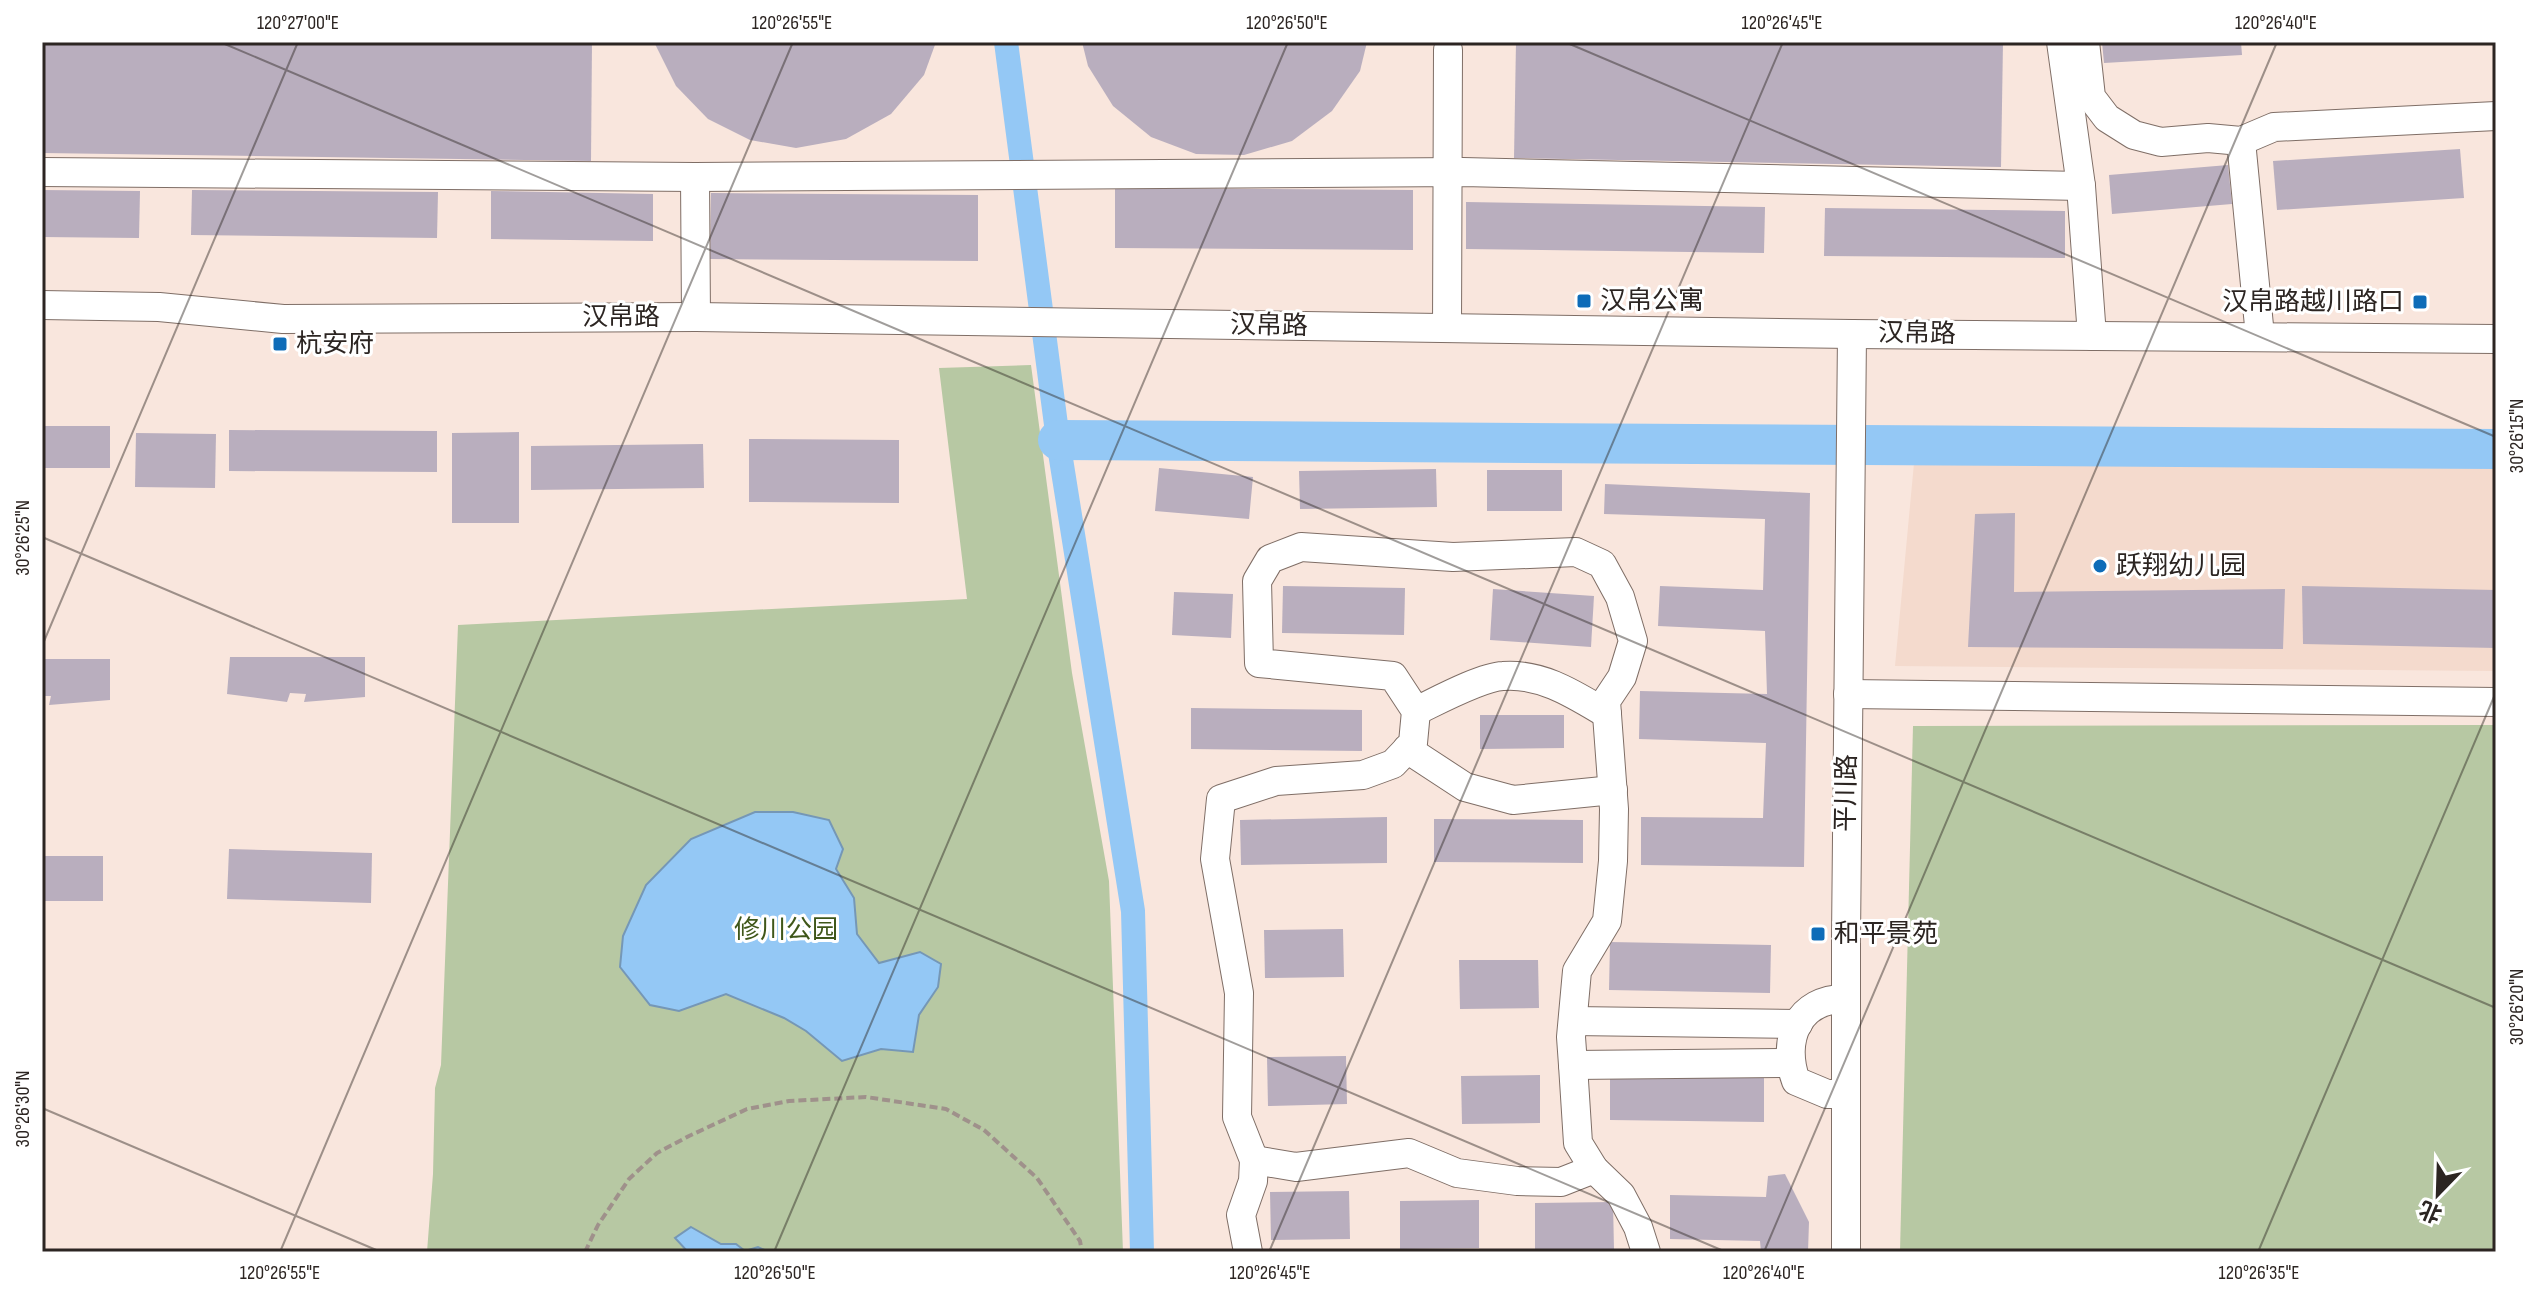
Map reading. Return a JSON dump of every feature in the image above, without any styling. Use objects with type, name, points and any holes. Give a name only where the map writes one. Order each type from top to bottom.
[{"type":"street","points":[[2061,42],[2081,186],[2092,336]]},
{"type":"street","points":[[2085,42],[2091,97],[2107,118],[2134,135],[2161,142],[2208,138],[2241,141],[2274,127],[2496,116]]},
{"type":"street","points":[[1447,45],[1447,328]]},
{"type":"street","points":[[2241,141],[2260,336]]},
{"type":"street","points":[[42,172],[695,177],[1447,171],[2081,186]]},
{"type":"street","points":[[695,177],[696,317]]},
{"type":"street","name":"汉帛路","points":[[42,305],[159,307],[283,319],[696,317],[1447,328],[1852,347],[2092,336],[2496,339]]},
{"type":"street","name":"平川路","points":[[1846,1252],[1852,347]]},
{"type":"street","points":[[1248,1252],[1241,1215],[1253,1181],[1254,1160],[1237,1117],[1239,993],[1215,859],[1221,799],[1276,781],[1363,775],[1393,764],[1413,743],[1416,711],[1393,676],[1259,663],[1257,581],[1270,559],[1301,547],[1453,557],[1576,552],[1602,564],[1620,597],[1633,641],[1622,677],[1606,701],[1613,790],[1613,861],[1607,921],[1577,971],[1573,1065],[1578,1143],[1594,1169],[1621,1195],[1638,1227],[1646,1252]]},
{"type":"street","points":[[1416,711],[1501,675],[1543,680],[1571,692],[1607,714]]},
{"type":"street","points":[[1848,694],[2496,702]]},
{"type":"street","points":[[1407,749],[1465,787],[1513,800],[1613,790]]},
{"type":"street","points":[[1846,999],[1828,999],[1805,1011],[1793,1034],[1789,1063],[1796,1081],[1827,1094],[1846,1094]]},
{"type":"street","points":[[1573,1021],[1798,1024]]},
{"type":"street","points":[[1573,1065],[1789,1063]]},
{"type":"street","points":[[1254,1160],[1296,1167],[1409,1153],[1457,1173],[1517,1181],[1561,1182],[1594,1169]]},
{"type":"path","points":[[585,1252],[598,1225],[629,1179],[657,1153],[747,1109],[789,1101],[866,1097],[946,1109],[984,1130],[1037,1178],[1080,1241],[1082,1252]]},
{"type":"shaded area","name":"跃翔幼儿园","points":[[1914,463],[2496,467],[2496,671],[1895,666]]},
{"type":"green space","name":"修川公园","points":[[1031,365],[1072,673],[1109,881],[1123,1252],[427,1252],[435,1088],[441,1065],[458,625],[967,599],[939,368]]},
{"type":"green space","points":[[2496,725],[2496,1252],[1900,1252],[1913,726]]},
{"type":"water","points":[[755,812],[793,812],[829,820],[843,849],[836,869],[854,898],[857,934],[879,963],[920,952],[941,964],[938,987],[919,1015],[913,1052],[881,1049],[842,1061],[806,1031],[784,1018],[726,994],[679,1011],[650,1005],[620,967],[623,936],[646,885],[691,839]]},
{"type":"water","points":[[691,1227],[721,1244],[736,1244],[745,1251],[758,1247],[769,1252],[688,1252],[675,1238]]},
{"type":"building","points":[[42,42],[592,42],[591,161],[42,153]]},
{"type":"building","points":[[654,42],[936,42],[924,75],[891,114],[846,139],[796,148],[750,140],[708,119],[676,86]]},
{"type":"building","points":[[1082,42],[1367,42],[1360,71],[1332,111],[1292,141],[1244,155],[1196,154],[1151,137],[1113,106],[1088,66]]},
{"type":"building","points":[[1516,42],[2003,42],[2001,167],[1514,158]]},
{"type":"building","points":[[2102,42],[2241,42],[2242,55],[2104,63]]},
{"type":"building","points":[[2460,149],[2464,198],[2277,210],[2273,161]]},
{"type":"building","points":[[2228,165],[2232,204],[2112,214],[2109,175]]},
{"type":"building","points":[[1115,188],[1413,190],[1413,250],[1115,248]]},
{"type":"building","points":[[42,190],[140,191],[139,238],[42,237]]},
{"type":"building","points":[[192,190],[438,192],[437,238],[191,235]]},
{"type":"building","points":[[491,191],[653,194],[653,241],[491,239]]},
{"type":"building","points":[[711,193],[978,195],[978,261],[710,259]]},
{"type":"building","points":[[1466,202],[1765,207],[1764,253],[1466,249]]},
{"type":"building","points":[[1825,208],[2065,211],[2065,258],[1824,256]]},
{"type":"building","points":[[42,426],[110,426],[110,468],[42,468]]},
{"type":"building","points":[[229,430],[437,431],[437,472],[229,471]]},
{"type":"building","points":[[519,432],[519,523],[452,523],[452,433]]},
{"type":"building","points":[[136,433],[216,434],[215,488],[135,487]]},
{"type":"building","points":[[749,439],[899,440],[899,503],[749,502]]},
{"type":"building","points":[[703,444],[704,488],[531,490],[531,446]]},
{"type":"building","points":[[1159,468],[1253,477],[1249,519],[1155,511]]},
{"type":"building","points":[[1436,469],[1437,507],[1300,509],[1299,471]]},
{"type":"building","points":[[1487,470],[1562,470],[1562,511],[1487,511]]},
{"type":"building","points":[[1605,484],[1810,493],[1804,867],[1641,865],[1641,817],[1763,818],[1766,743],[1639,739],[1640,691],[1767,694],[1765,631],[1658,626],[1660,586],[1763,590],[1765,519],[1604,514]]},
{"type":"building","points":[[2015,513],[2014,592],[2285,589],[2283,649],[1968,647],[1975,514]]},
{"type":"building","points":[[1283,586],[1405,588],[1404,635],[1282,633]]},
{"type":"building","points":[[2302,586],[2496,590],[2496,648],[2303,644]]},
{"type":"building","points":[[1493,589],[1594,596],[1591,647],[1490,640]]},
{"type":"building","points":[[1174,592],[1233,594],[1231,638],[1172,635]]},
{"type":"building","points":[[230,657],[365,657],[365,697],[304,702],[306,694],[290,693],[287,702],[227,694]]},
{"type":"building","points":[[42,659],[110,659],[110,700],[49,705],[51,696],[42,696]]},
{"type":"building","points":[[1191,708],[1362,710],[1362,751],[1191,749]]},
{"type":"building","points":[[1480,715],[1564,715],[1564,748],[1480,749]]},
{"type":"building","points":[[1387,817],[1387,863],[1241,865],[1240,820]]},
{"type":"building","points":[[1434,819],[1583,820],[1583,863],[1434,862]]},
{"type":"building","points":[[229,849],[372,853],[371,903],[227,899]]},
{"type":"building","points":[[42,856],[103,856],[103,901],[42,901]]},
{"type":"building","points":[[1343,929],[1344,977],[1265,978],[1264,930]]},
{"type":"building","points":[[1610,942],[1771,945],[1770,993],[1609,990]]},
{"type":"building","points":[[1459,960],[1538,960],[1539,1008],[1460,1009]]},
{"type":"building","points":[[1346,1056],[1347,1104],[1268,1106],[1267,1057]]},
{"type":"building","points":[[1540,1075],[1540,1123],[1462,1124],[1461,1076]]},
{"type":"building","points":[[1610,1076],[1764,1078],[1764,1122],[1610,1120]]},
{"type":"building","points":[[1785,1174],[1809,1222],[1808,1252],[1761,1252],[1760,1241],[1670,1239],[1670,1195],[1766,1197],[1768,1176]]},
{"type":"building","points":[[1349,1191],[1350,1239],[1271,1240],[1270,1192]]},
{"type":"building","points":[[1479,1200],[1479,1248],[1400,1249],[1400,1201]]},
{"type":"building","points":[[1613,1202],[1614,1250],[1535,1251],[1535,1203]]},
{"type":"waterway","points":[[1006,42],[1058,440],[1133,911],[1142,1252]]},
{"type":"waterway","points":[[1058,440],[2496,449]]},
{"type":"place","name":"汉帛公寓","points":[[1584,301]]},
{"type":"place","name":"汉帛路越川路口","points":[[2420,302]]},
{"type":"place","name":"杭安府","points":[[280,344]]},
{"type":"place","name":"跃翔幼儿园","points":[[2100,566]]},
{"type":"place","name":"和平景苑","points":[[1818,934]]}]
